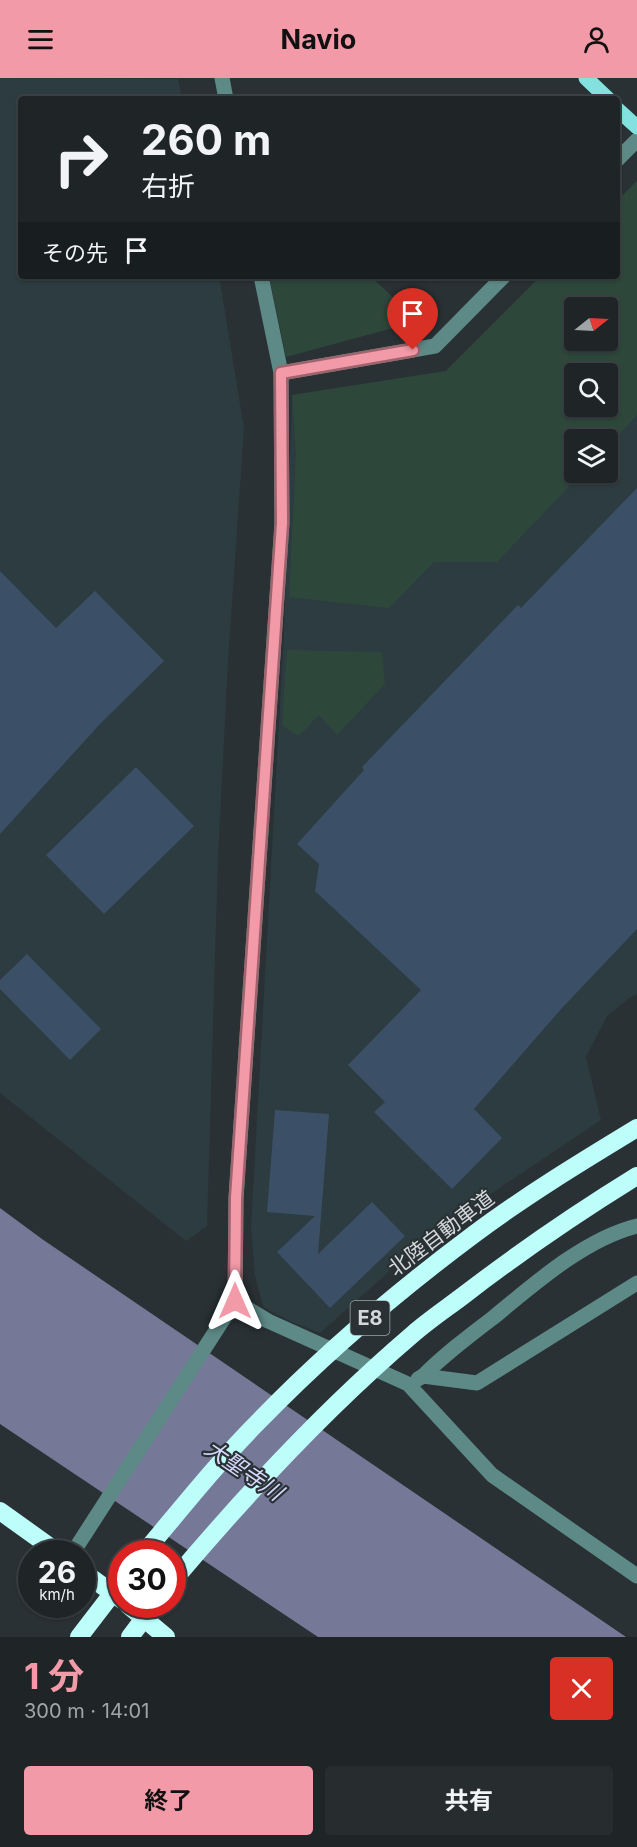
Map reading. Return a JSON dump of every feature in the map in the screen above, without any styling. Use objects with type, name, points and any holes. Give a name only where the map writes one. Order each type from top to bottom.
[{"type":"highway","name":"北陸自動車道","points":[[155,1540],[260,1420],[393,1298],[473,1235],[561,1175],[637,1128]]},
{"type":"highway","name":"E8","points":[[186,1565],[280,1459],[414,1333],[581,1210],[637,1176]]},
{"type":"highway","points":[[0,1511],[40,1540]]},
{"type":"highway","points":[[79,1637],[108,1599]]},
{"type":"highway","points":[[143,1618],[166,1637]]},
{"type":"highway","points":[[130,1637],[144,1618]]},
{"type":"main road","points":[[586,78],[605,96]]},
{"type":"main road","points":[[620,112],[637,127]]},
{"type":"street","points":[[222,78],[225,96]]},
{"type":"street","points":[[620,157],[637,140]]},
{"type":"street","points":[[81,1540],[235,1301],[236,1198],[282,523],[281,373],[262,279]]},
{"type":"street","points":[[281,373],[435,346],[501,279]]},
{"type":"street","points":[[408,1384],[423,1376],[440,1359],[549,1273],[618,1230],[637,1226]]},
{"type":"street","points":[[423,1376],[477,1383],[637,1283]]},
{"type":"street","points":[[235,1301],[268,1321],[408,1384],[492,1475],[637,1576]]},
{"type":"shaded area","points":[[0,78],[178,79],[181,96],[18,96],[18,279],[219,279],[244,428],[228,661],[218,857],[207,1226],[186,1241],[0,1093]]},
{"type":"shaded area","points":[[637,181],[637,994],[607,1016],[586,1057],[601,1120],[461,1214],[392,1269],[320,1333],[263,1307],[255,1275],[251,1227],[284,633],[292,395],[446,371],[538,279],[620,279],[620,198]]},
{"type":"green space","points":[[637,181],[637,415],[618,435],[618,429],[564,429],[564,483],[572,483],[497,562],[434,562],[389,608],[289,597],[296,454],[292,395],[446,371],[538,279],[620,279],[620,198]]},
{"type":"green space","points":[[270,279],[373,279],[419,321],[286,357]]},
{"type":"green space","points":[[287,650],[382,652],[385,684],[337,735],[319,715],[299,736],[282,726]]},
{"type":"water","name":"大聖寺川","points":[[0,1208],[42,1239],[626,1637],[318,1637],[186,1549],[186,1540],[173,1540],[0,1424]]},
{"type":"building","points":[[637,488],[637,929],[562,1008],[474,1109],[502,1138],[452,1189],[374,1112],[385,1102],[348,1065],[421,990],[315,891],[319,864],[297,844],[364,770],[362,767],[518,605],[521,608]]},
{"type":"building","points":[[0,571],[56,628],[95,591],[164,661],[100,724],[0,834]]},
{"type":"building","points":[[136,767],[194,826],[104,914],[46,855]]},
{"type":"building","points":[[27,954],[101,1029],[70,1060],[0,989],[0,980]]},
{"type":"building","points":[[275,1110],[329,1114],[318,1254],[372,1202],[405,1236],[330,1308],[277,1252],[315,1216],[267,1212]]},
{"type":"route","points":[[235,1301],[236,1198],[282,523],[281,373],[413,350]]}]
